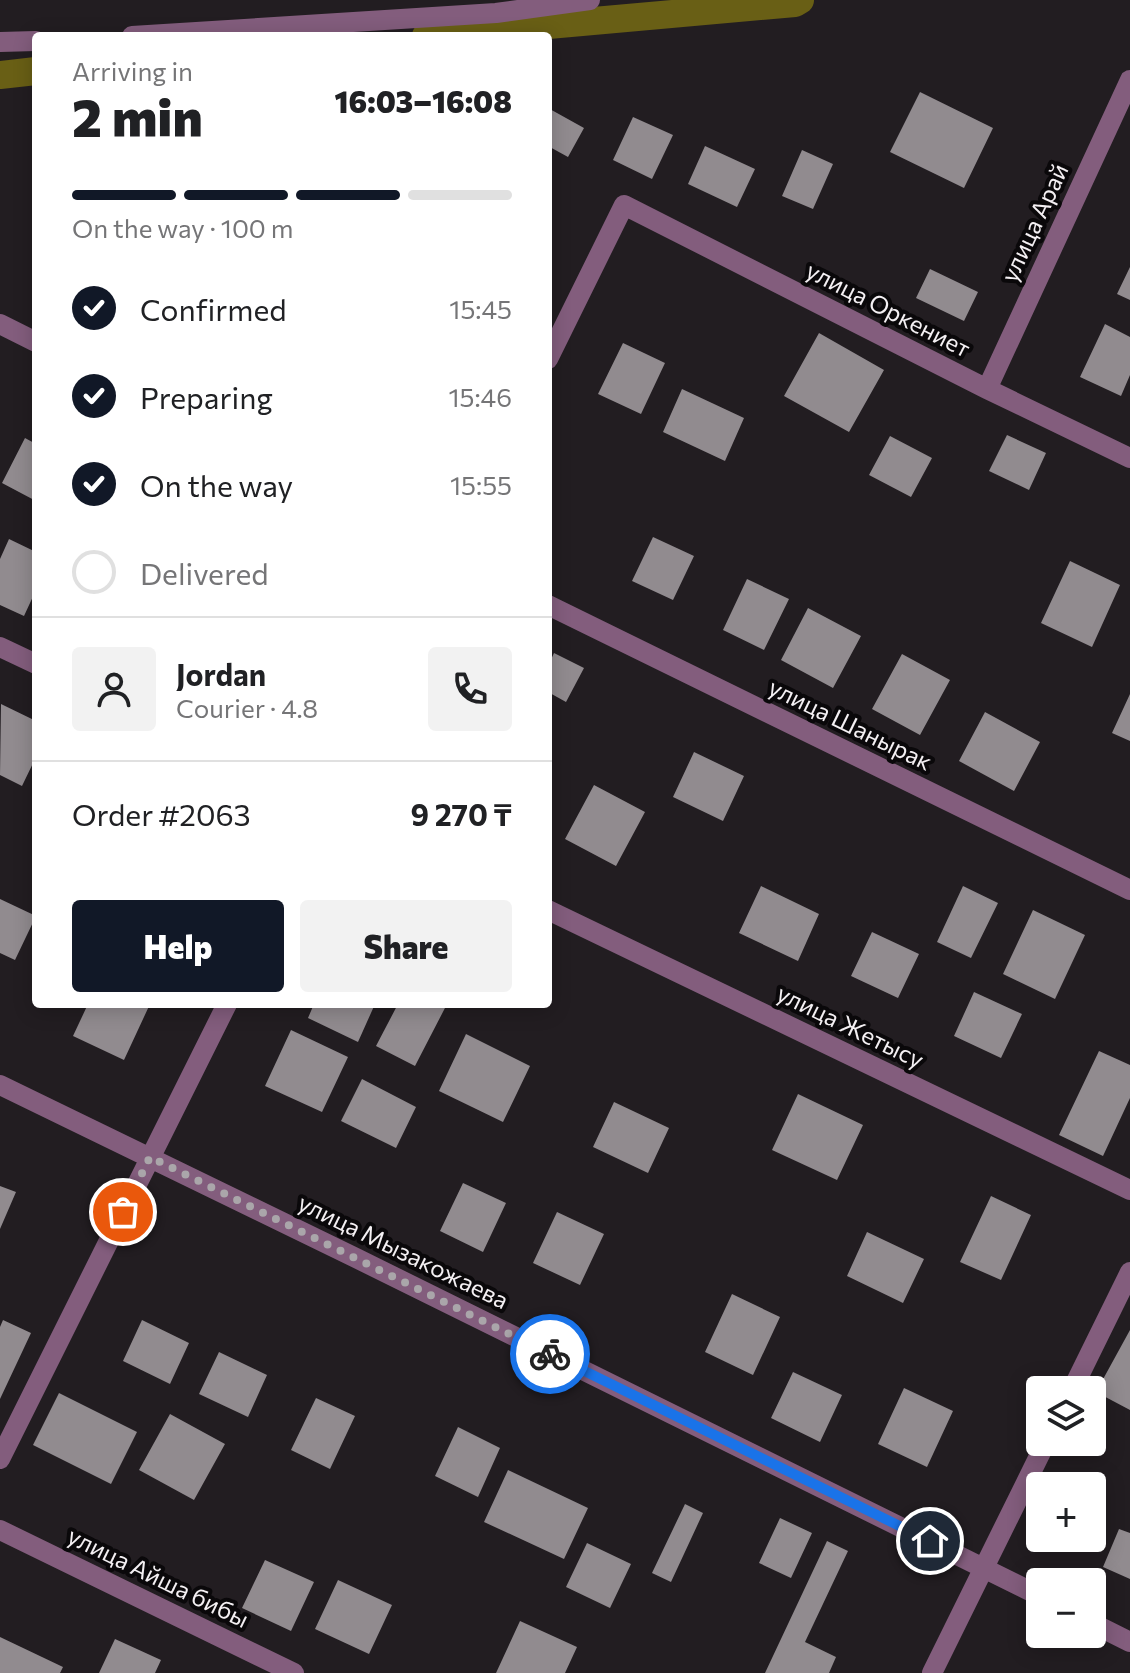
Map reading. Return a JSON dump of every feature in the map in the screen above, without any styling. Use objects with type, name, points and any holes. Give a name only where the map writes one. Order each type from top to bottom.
[{"type":"street","points":[[195,32],[496,13],[590,0]]},
{"type":"street","points":[[0,42],[32,41]]},
{"type":"street","name":"улица Арай","points":[[987,389],[1130,80]]},
{"type":"street","name":"улица Оркениет","points":[[552,351],[624,205],[1130,458]]},
{"type":"street","points":[[0,324],[32,340]]},
{"type":"street","name":"улица Шанырак","points":[[552,607],[1130,890]]},
{"type":"street","points":[[0,647],[32,662]]},
{"type":"street","name":"улица Жетысу","points":[[552,912],[1130,1190]]},
{"type":"street","points":[[0,1459],[225,1008]]},
{"type":"street","name":"улица Мызакожаева","points":[[0,1085],[1026,1589]]},
{"type":"street","points":[[1079,1376],[1130,1272]]},
{"type":"street","points":[[932,1673],[1039,1456]]},
{"type":"street","name":"улица Айша бибы","points":[[0,1530],[294,1673]]},
{"type":"street","points":[[1106,1630],[1130,1642]]},
{"type":"building","points":[[920,92],[993,128],[964,188],[890,152]]},
{"type":"building","points":[[552,110],[584,128],[568,157],[552,148]]},
{"type":"building","points":[[633,117],[673,135],[652,179],[613,160]]},
{"type":"building","points":[[705,146],[755,169],[737,207],[688,184]]},
{"type":"building","points":[[802,150],[833,164],[813,209],[782,196]]},
{"type":"building","points":[[1130,267],[1130,300],[1117,294]]},
{"type":"building","points":[[930,269],[978,292],[964,321],[916,298]]},
{"type":"building","points":[[1105,324],[1130,337],[1130,375],[1121,396],[1080,377]]},
{"type":"building","points":[[819,333],[884,370],[849,432],[784,396]]},
{"type":"building","points":[[623,343],[665,363],[641,414],[598,394]]},
{"type":"building","points":[[682,389],[744,418],[725,461],[663,432]]},
{"type":"building","points":[[1007,435],[1046,453],[1029,490],[989,471]]},
{"type":"building","points":[[890,436],[932,458],[911,497],[869,475]]},
{"type":"building","points":[[25,438],[32,442],[32,499],[2,483]]},
{"type":"building","points":[[653,537],[694,556],[673,600],[632,581]]},
{"type":"building","points":[[9,539],[32,550],[32,599],[24,616],[0,605],[0,559]]},
{"type":"building","points":[[1070,561],[1120,585],[1092,647],[1041,623]]},
{"type":"building","points":[[747,579],[789,599],[764,650],[723,630]]},
{"type":"building","points":[[808,608],[861,636],[833,688],[781,660]]},
{"type":"building","points":[[554,653],[584,668],[566,702],[552,694]]},
{"type":"building","points":[[902,654],[950,680],[920,735],[872,709]]},
{"type":"building","points":[[1130,694],[1130,741],[1112,733]]},
{"type":"building","points":[[1,704],[32,719],[32,765],[22,786],[0,775]]},
{"type":"building","points":[[985,712],[1040,742],[1014,791],[959,761]]},
{"type":"building","points":[[694,752],[744,776],[723,821],[673,797]]},
{"type":"building","points":[[594,785],[645,812],[616,866],[565,839]]},
{"type":"building","points":[[761,886],[819,914],[798,961],[739,933]]},
{"type":"building","points":[[963,886],[998,903],[971,958],[937,942]]},
{"type":"building","points":[[0,899],[32,914],[32,924],[15,960],[0,953]]},
{"type":"building","points":[[1033,910],[1085,935],[1055,999],[1003,974]]},
{"type":"building","points":[[872,932],[919,954],[898,998],[851,976]]},
{"type":"building","points":[[974,992],[1022,1014],[1001,1058],[954,1036]]},
{"type":"building","points":[[86,1008],[148,1008],[124,1060],[73,1036]]},
{"type":"building","points":[[312,1008],[373,1008],[358,1042],[308,1018]]},
{"type":"building","points":[[396,1008],[445,1008],[415,1066],[376,1046]]},
{"type":"building","points":[[291,1030],[348,1057],[322,1112],[265,1086]]},
{"type":"building","points":[[466,1034],[530,1066],[503,1122],[439,1091]]},
{"type":"building","points":[[1099,1051],[1130,1065],[1130,1098],[1103,1156],[1059,1135]]},
{"type":"building","points":[[362,1079],[416,1107],[396,1148],[341,1121]]},
{"type":"building","points":[[798,1094],[863,1125],[837,1180],[772,1150]]},
{"type":"building","points":[[614,1102],[669,1128],[648,1173],[593,1147]]},
{"type":"building","points":[[463,1183],[506,1203],[483,1252],[440,1231]]},
{"type":"building","points":[[0,1186],[16,1192],[0,1229]]},
{"type":"building","points":[[991,1196],[1031,1215],[1001,1280],[960,1262]]},
{"type":"building","points":[[557,1212],[604,1234],[580,1285],[533,1263]]},
{"type":"building","points":[[867,1232],[924,1259],[903,1303],[847,1276]]},
{"type":"building","points":[[732,1294],[780,1317],[753,1375],[705,1352]]},
{"type":"building","points":[[3,1320],[31,1333],[0,1399],[0,1327]]},
{"type":"building","points":[[142,1320],[189,1343],[170,1384],[123,1361]]},
{"type":"building","points":[[1130,1330],[1130,1410],[1106,1397],[1105,1376]]},
{"type":"building","points":[[219,1352],[267,1375],[248,1417],[199,1394]]},
{"type":"building","points":[[793,1372],[842,1395],[820,1442],[771,1418]]},
{"type":"building","points":[[904,1388],[953,1411],[927,1467],[878,1444]]},
{"type":"building","points":[[59,1393],[137,1432],[111,1484],[33,1445]]},
{"type":"building","points":[[316,1398],[355,1416],[330,1469],[291,1450]]},
{"type":"building","points":[[170,1414],[225,1444],[194,1500],[139,1470]]},
{"type":"building","points":[[458,1427],[500,1448],[478,1497],[435,1476]]},
{"type":"building","points":[[508,1470],[588,1508],[564,1559],[484,1522]]},
{"type":"building","points":[[685,1504],[703,1513],[671,1582],[652,1573]]},
{"type":"building","points":[[780,1518],[812,1533],[791,1578],[759,1563]]},
{"type":"building","points":[[1119,1529],[1130,1533],[1130,1579],[1103,1567]]},
{"type":"building","points":[[827,1541],[848,1551],[805,1642],[836,1657],[829,1673],[765,1673]]},
{"type":"building","points":[[587,1543],[631,1564],[610,1608],[566,1587]]},
{"type":"building","points":[[265,1560],[314,1582],[291,1631],[242,1608]]},
{"type":"building","points":[[338,1580],[392,1605],[369,1654],[315,1629]]},
{"type":"building","points":[[520,1621],[577,1647],[565,1673],[496,1673]]},
{"type":"building","points":[[0,1637],[63,1667],[60,1673],[0,1673]]},
{"type":"building","points":[[115,1639],[161,1660],[155,1673],[99,1673]]},
{"type":"waterway","points":[[471,32],[795,3],[800,0]]},
{"type":"waterway","points":[[0,75],[32,71]]},
{"type":"way so far","points":[[123,1212],[150,1157],[550,1354]]},
{"type":"route","points":[[550,1354],[930,1541]]}]
